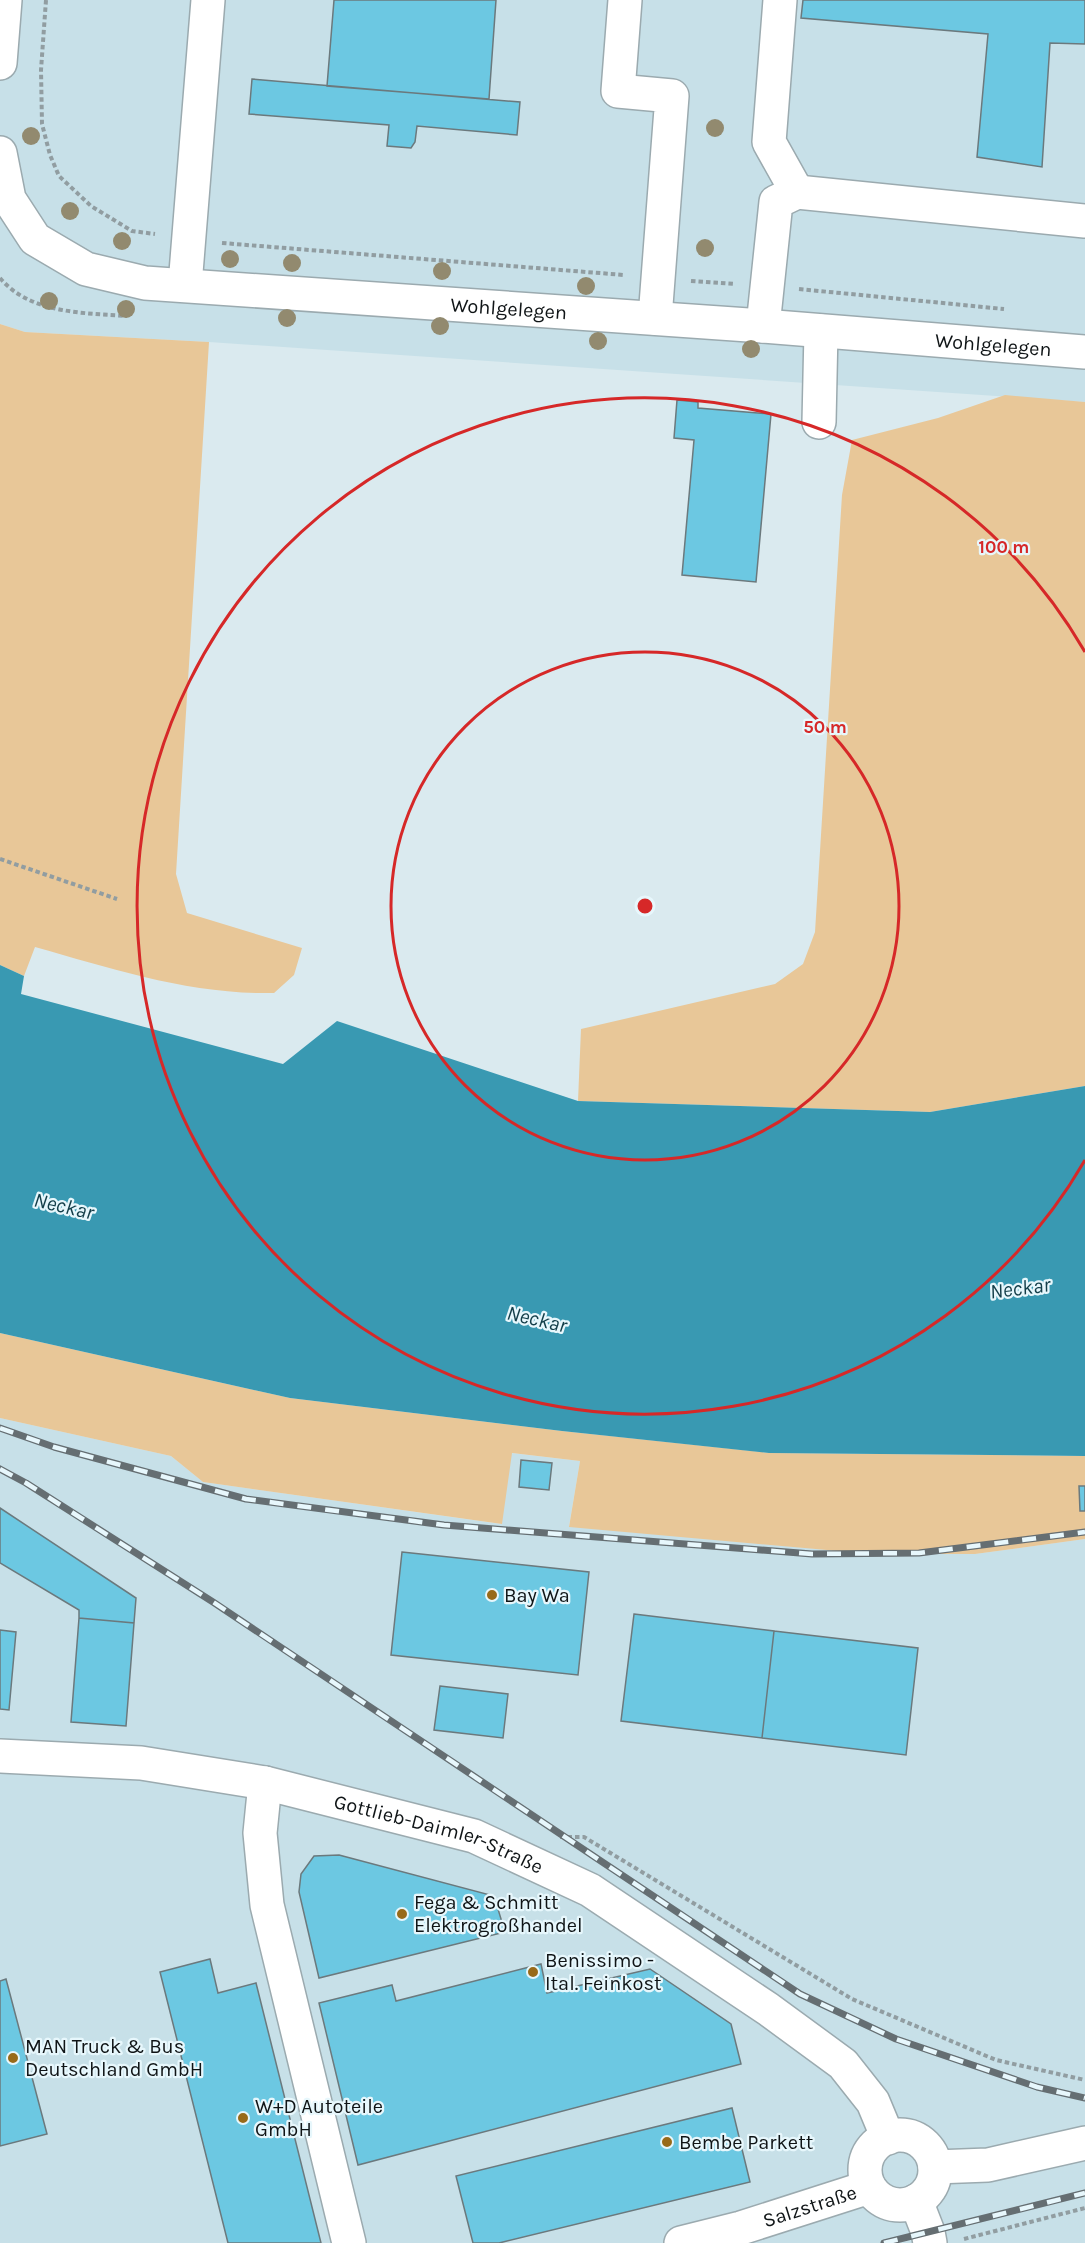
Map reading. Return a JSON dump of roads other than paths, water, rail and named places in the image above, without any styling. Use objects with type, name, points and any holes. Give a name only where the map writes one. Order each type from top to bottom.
[{"type":"street","points":[[0,63],[5,0]]},
{"type":"street","points":[[185,285],[208,0]]},
{"type":"street","points":[[625,0],[618,92],[672,96],[655,318]]},
{"type":"street","points":[[780,0],[769,142],[797,192]]},
{"type":"street","name":"Wohlgelegen","points":[[0,153],[9,199],[35,238],[86,269],[145,282],[763,326],[1085,352]]},
{"type":"street","points":[[763,326],[776,202],[797,192],[1085,221]]},
{"type":"street","points":[[819,422],[821,331]]},
{"type":"street","name":"Gottlieb-Daimler-Straße","points":[[0,1756],[141,1763],[265,1783],[474,1836],[590,1890],[768,2009],[843,2064],[873,2102],[888,2138]]},
{"type":"street","points":[[265,1783],[260,1833],[267,1905],[349,2243]]},
{"type":"street","points":[[898,2135],[919,2141],[933,2157],[935,2167],[931,2187],[925,2195],[906,2205],[895,2205],[876,2196],[869,2187],[866,2176],[866,2164],[870,2152],[878,2144],[898,2135]]},
{"type":"street","points":[[935,2167],[988,2165],[1085,2143]]},
{"type":"street","name":"Salzstraße","points":[[681,2243],[741,2228],[869,2187]]},
{"type":"street","points":[[916,2201],[928,2232],[946,2242]]},
{"type":"water","name":"Neckar","points":[[0,965],[24,976],[21,994],[283,1064],[337,1021],[578,1101],[930,1112],[1085,1086],[1085,1456],[769,1453],[562,1431],[290,1398],[0,1333]]},
{"type":"railway","points":[[0,1428],[54,1447],[246,1499],[444,1525],[812,1554],[919,1553],[1085,1532]]},
{"type":"railway","points":[[0,1469],[26,1483],[213,1602],[800,1994],[896,2039],[1037,2087],[1085,2098]]},
{"type":"railway","points":[[884,2243],[1085,2193]]},
{"type":"place","name":"Bay Wa","points":[[492,1595]]},
{"type":"place","name":"Fega & Schmitt Elektrogroßhandel","points":[[402,1914]]},
{"type":"place","name":"Benissimo - Ital. Feinkost","points":[[533,1972]]},
{"type":"place","name":"MAN Truck & Bus Deutschland GmbH","points":[[13,2058]]},
{"type":"place","name":"W+D Autoteile GmbH","points":[[243,2118]]},
{"type":"place","name":"Bembe Parkett","points":[[667,2142]]}]
